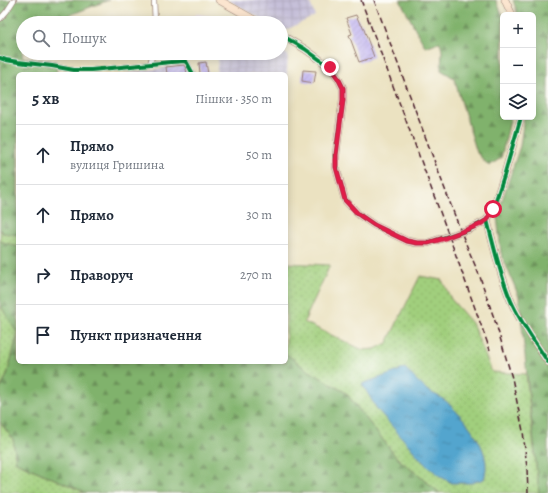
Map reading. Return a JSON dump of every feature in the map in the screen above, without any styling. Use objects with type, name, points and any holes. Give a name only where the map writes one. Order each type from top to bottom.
[{"type":"street","points":[[0,19],[14,0]]},
{"type":"street","points":[[154,0],[155,16]]},
{"type":"street","points":[[220,0],[248,16]]},
{"type":"street","points":[[505,0],[511,12]]},
{"type":"street","points":[[288,39],[330,67],[343,88],[336,167],[345,200],[358,214],[374,225],[407,241],[428,243],[470,229],[487,220],[498,196],[519,120]]},
{"type":"street","points":[[0,58],[74,70],[91,70],[185,61],[188,63],[192,72]]},
{"type":"street","points":[[150,64],[151,60]]},
{"type":"street","points":[[487,220],[500,272],[512,302],[527,330],[548,362]]},
{"type":"shaded area","points":[[228,0],[309,0],[315,16],[288,29],[288,16],[257,16]]},
{"type":"shaded area","points":[[196,14],[209,16],[196,16]]},
{"type":"shaded area","points":[[218,60],[288,60],[287,72],[216,72]]},
{"type":"shaded area","points":[[186,65],[188,72],[135,72]]},
{"type":"green space","points":[[0,0],[109,0],[67,16],[16,16],[16,60],[42,60],[56,62],[57,72],[16,72],[16,235],[3,233],[0,230]]},
{"type":"green space","points":[[400,0],[496,0],[501,12],[500,12],[500,120],[510,120],[501,158],[489,166],[477,153],[454,78],[441,70],[442,51],[440,42],[425,47]]},
{"type":"green space","points":[[513,0],[548,0],[548,493],[539,493],[519,297],[501,253],[497,216],[520,146],[524,120],[536,120],[536,12],[517,12]]},
{"type":"green space","points":[[0,230],[3,233],[16,235],[16,246],[0,241]]},
{"type":"green space","points":[[0,241],[16,246],[16,331],[0,305]]},
{"type":"green space","points":[[288,263],[330,265],[304,322],[363,350],[375,349],[387,343],[420,276],[442,280],[451,299],[472,323],[492,372],[526,374],[539,493],[440,493],[397,458],[346,393],[306,369],[288,356]]},
{"type":"green space","points":[[0,305],[16,331],[16,341],[7,375],[0,390]]},
{"type":"green space","points":[[16,341],[16,364],[288,364],[288,356],[306,369],[346,393],[397,458],[440,493],[83,493],[82,491],[16,462],[13,439],[0,422],[0,390],[7,375]]},
{"type":"green space","points":[[0,422],[13,439],[16,462],[82,491],[83,493],[0,493]]},
{"type":"water","points":[[405,368],[427,390],[447,402],[461,416],[473,432],[479,441],[486,460],[484,479],[472,483],[452,483],[441,477],[424,463],[377,409],[362,384]]},
{"type":"building","points":[[356,15],[360,24],[362,24],[374,57],[359,62],[349,35],[352,34],[346,18]]},
{"type":"building","points":[[206,62],[208,72],[200,72],[199,63]]},
{"type":"building","points":[[184,65],[187,72],[167,72],[166,67]]},
{"type":"building","points":[[303,70],[316,71],[314,83],[302,81]]},
{"type":"railway","points":[[361,0],[490,350]]},
{"type":"railway","points":[[374,0],[461,232],[480,277],[496,324],[512,378],[523,431],[528,493]]},
{"type":"cycle path","points":[[288,39],[330,67],[343,88],[336,167],[345,200],[358,214],[374,225],[407,241],[428,243],[470,229],[487,220],[493,209],[504,176],[520,120]]},
{"type":"cycle path","points":[[0,58],[74,70],[91,70],[185,61],[192,72]]},
{"type":"cycle path","points":[[487,220],[500,271],[511,301],[523,324],[548,362]]},
{"type":"route","points":[[330,67],[343,88],[336,167],[345,200],[358,214],[374,225],[407,241],[428,243],[479,225],[487,220],[493,209]]}]
